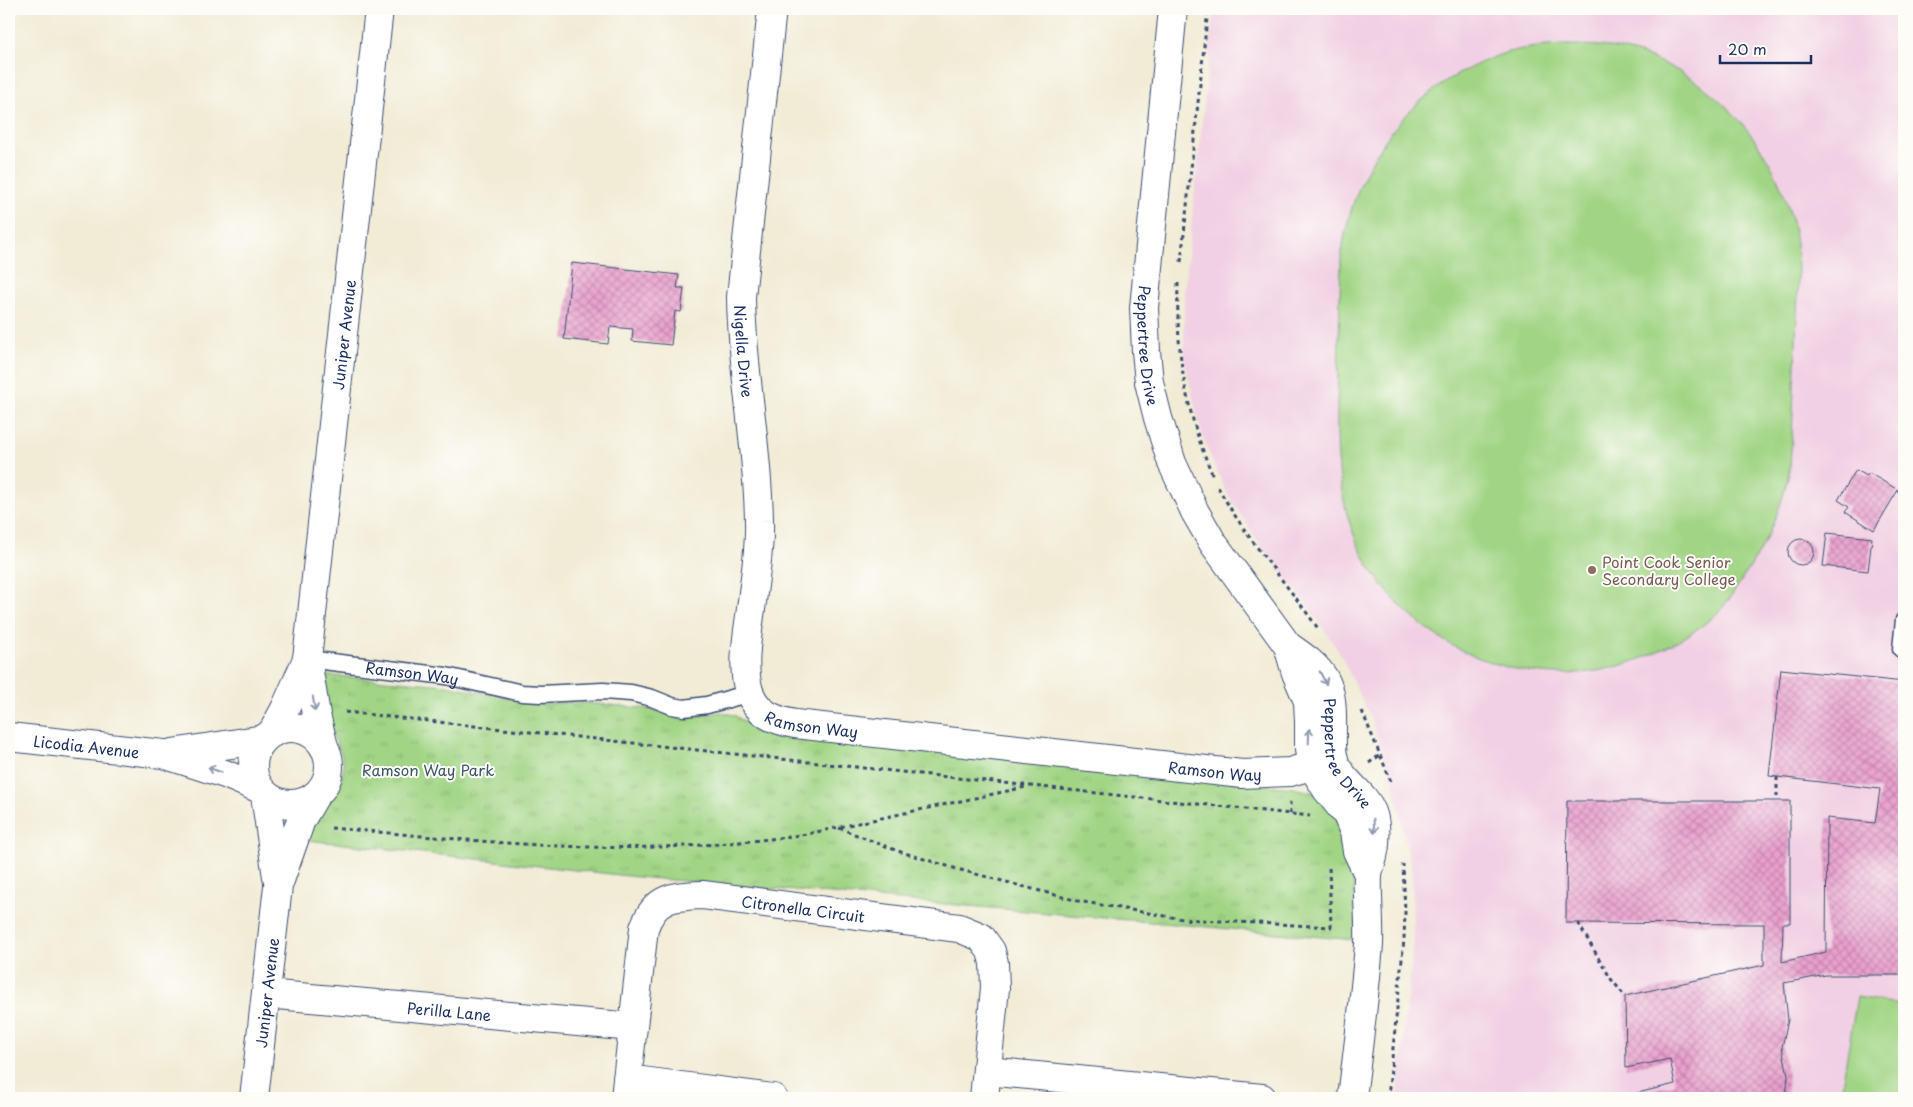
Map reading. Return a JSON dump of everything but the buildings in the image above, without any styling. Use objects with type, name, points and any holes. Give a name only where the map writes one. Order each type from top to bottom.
[{"type":"street","name":"Juniper Avenue","points":[[324,748],[316,715],[307,659],[379,9]]},
{"type":"street","name":"Nigella Drive","points":[[750,693],[746,682],[746,660],[759,524],[741,297],[772,9]]},
{"type":"street","name":"Peppertree Drive","points":[[1173,9],[1145,277],[1146,351],[1150,382],[1158,418],[1172,463],[1195,512],[1213,543],[1288,646],[1312,662],[1320,671],[1325,681],[1332,706],[1330,775],[1340,806],[1351,823],[1357,851],[1368,874],[1370,917],[1352,1098]]},
{"type":"street","name":"Juniper Avenue","points":[[268,736],[285,710],[307,659]]},
{"type":"street","name":"Ramson Way","points":[[750,693],[756,705],[766,715],[776,720],[796,724],[1242,774],[1290,772],[1330,775]]},
{"type":"street","points":[[282,729],[299,729],[314,735],[328,756],[329,771],[324,785],[315,796],[301,803],[290,804],[279,803],[263,792],[254,776],[253,761],[255,751],[268,736],[282,729]]},
{"type":"street","name":"Licodia Avenue","points":[[163,754],[268,736]]},
{"type":"street","name":"Licodia Avenue","points":[[9,737],[163,754],[226,774],[263,792]]},
{"type":"street","name":"Juniper Avenue","points":[[263,792],[278,886]]},
{"type":"street","name":"Juniper Avenue","points":[[254,1098],[278,886],[301,820],[315,796]]},
{"type":"street","name":"Citronella Circuit","points":[[626,1089],[643,934],[649,915],[655,907],[668,900],[683,896],[703,895],[959,928],[981,937],[991,951],[996,975],[984,1098]]},
{"type":"street","name":"Perilla Lane","points":[[266,994],[633,1027]]},
{"type":"street","points":[[987,1071],[1262,1098]]},
{"type":"street","points":[[626,1089],[773,1098]]},
{"type":"lane","points":[[1901,649],[1904,620]]},
{"type":"lane","name":"Ramson Way","points":[[307,659],[446,676],[522,693],[602,691],[631,693],[684,708],[714,704],[750,693]]},
{"type":"path","points":[[1180,262],[1208,9]]},
{"type":"path","points":[[1178,282],[1178,331],[1184,381],[1191,417],[1200,446],[1231,511],[1255,547],[1320,631]]},
{"type":"path","points":[[1360,704],[1394,790]]},
{"type":"path","points":[[339,711],[1316,816],[1330,775],[1350,777],[1380,754]]},
{"type":"path","points":[[1777,777],[1778,801]]},
{"type":"path","points":[[327,828],[561,846],[640,847],[737,843],[781,838],[838,828],[1029,786]]},
{"type":"path","points":[[838,828],[898,851],[1058,897],[1132,911],[1183,918],[1331,926],[1332,898],[1328,859]]},
{"type":"path","points":[[1388,1098],[1404,939],[1403,856]]},
{"type":"path","points":[[1578,923],[1611,979],[1624,996]]},
{"type":"shaded area","name":"Point Cook Senior Secondary College","points":[[1214,9],[1904,9],[1904,1098],[1397,1098],[1413,945],[1412,872],[1393,781],[1370,716],[1338,650],[1301,596],[1260,544],[1227,493],[1202,434],[1186,369],[1184,294]]},
{"type":"green space","points":[[1561,45],[1610,47],[1644,55],[1675,69],[1704,88],[1730,110],[1752,136],[1771,165],[1785,197],[1794,230],[1798,272],[1790,467],[1777,514],[1764,543],[1730,598],[1706,623],[1671,645],[1646,657],[1595,671],[1570,674],[1519,670],[1467,653],[1434,634],[1404,609],[1378,580],[1359,547],[1345,506],[1338,464],[1337,442],[1341,258],[1346,228],[1366,172],[1381,146],[1399,123],[1443,83],[1470,68],[1503,54],[1527,48]]},
{"type":"green space","name":"Ramson Way Park","points":[[321,675],[447,685],[515,700],[543,704],[573,702],[611,705],[649,709],[674,716],[699,716],[720,712],[734,715],[758,730],[772,733],[1294,788],[1328,796],[1352,857],[1356,940],[637,877],[307,840],[312,823],[336,791],[343,773],[343,760],[326,719]]},
{"type":"green space","points":[[1857,997],[1904,1005],[1904,1098],[1840,1098]]},
{"type":"place","name":"Point Cook Senior Secondary College","points":[[1592,570]]}]
